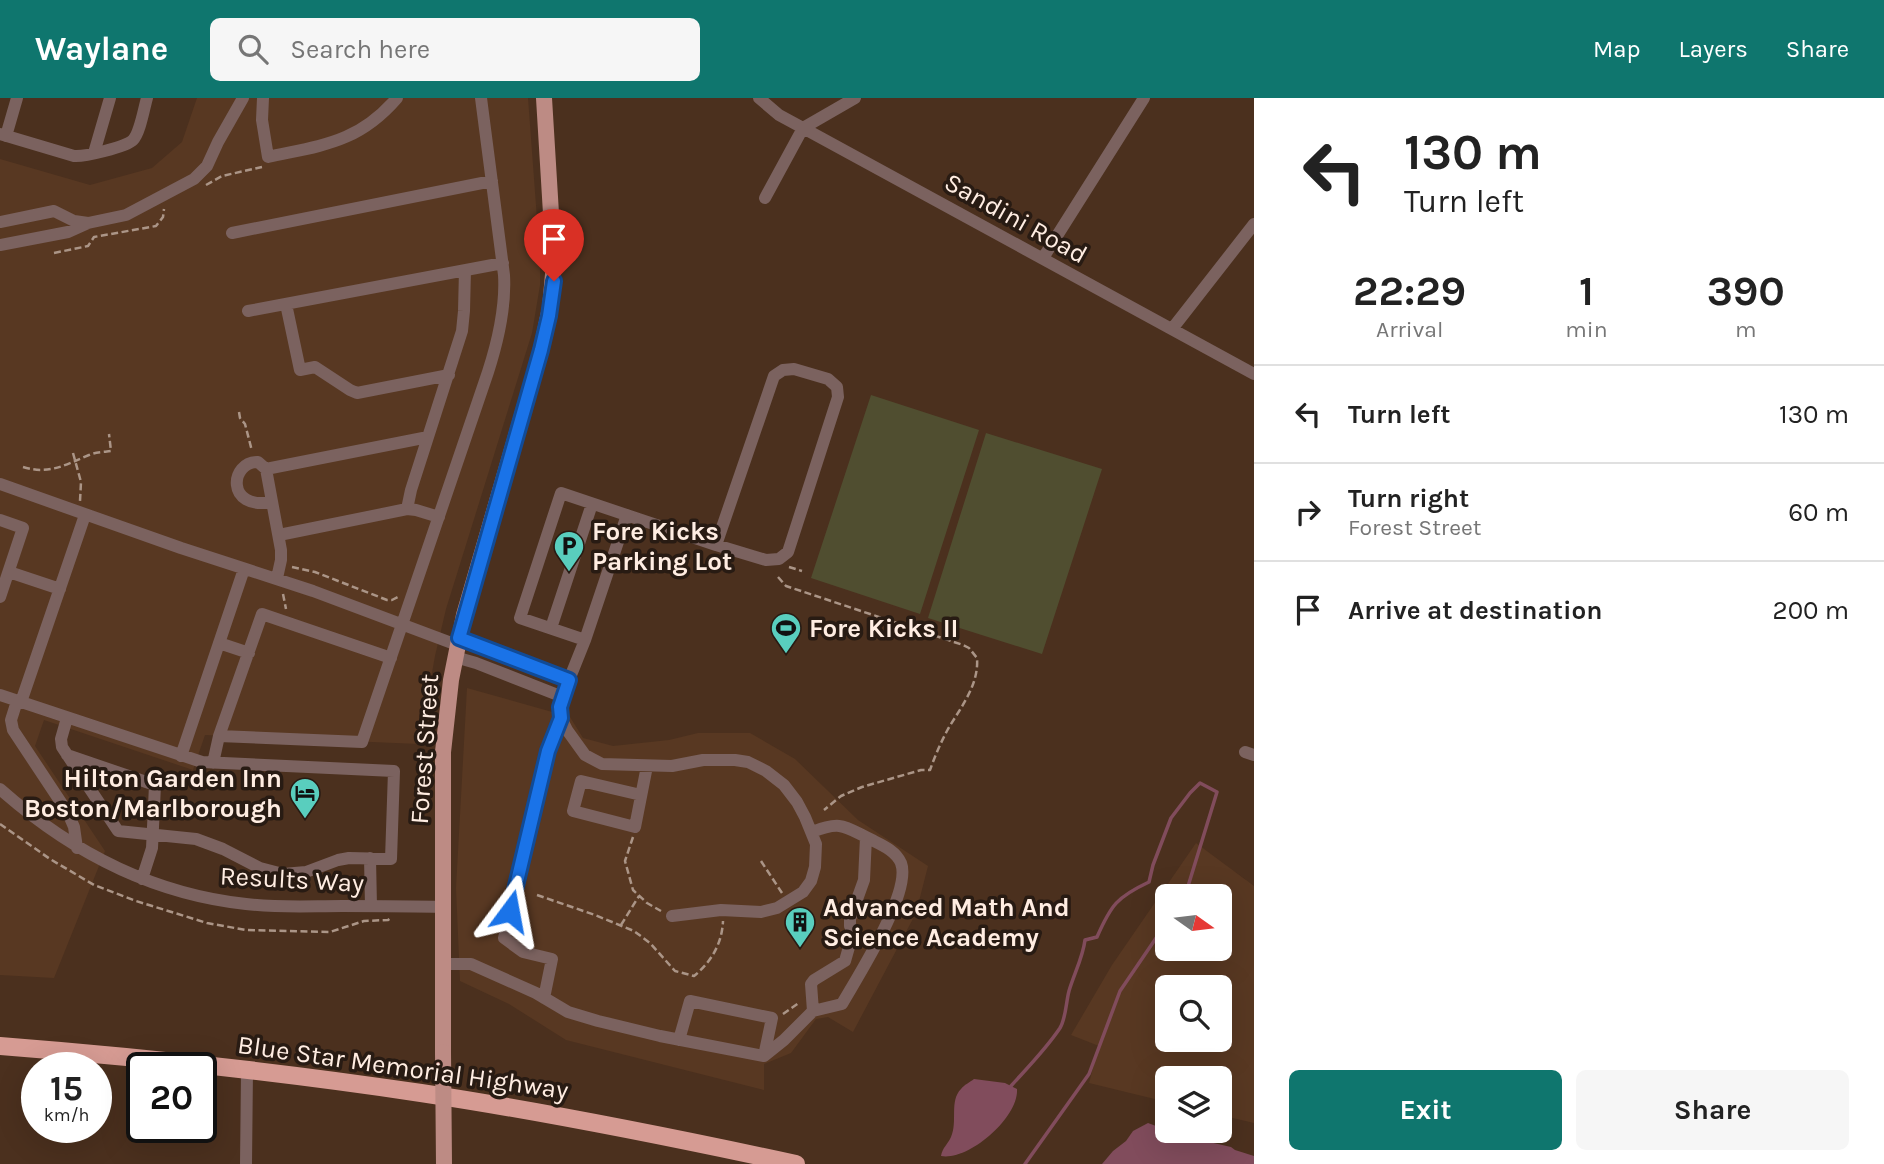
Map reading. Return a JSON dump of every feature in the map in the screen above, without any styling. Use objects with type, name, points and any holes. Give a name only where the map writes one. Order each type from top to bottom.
[{"type":"highway","name":"Blue Star Memorial Highway","points":[[0,1046],[124,1056],[377,1086],[629,1129],[796,1164]]},
{"type":"main road","name":"Forest Street","points":[[444,1164],[443,752],[447,702],[457,647],[541,350],[550,308],[554,253],[544,98]]},
{"type":"street","points":[[17,98],[3,135],[74,156],[128,144],[134,139],[148,98]]},
{"type":"street","points":[[94,153],[110,98]]},
{"type":"street","points":[[0,245],[68,232],[88,223],[128,215],[198,177],[208,166],[243,98]]},
{"type":"street","points":[[263,98],[262,120],[268,157],[346,139],[372,122],[397,98]]},
{"type":"street","points":[[219,736],[362,742],[496,346],[504,304],[503,263],[481,98]]},
{"type":"street","name":"Sandini Road","points":[[759,98],[779,115],[1254,374]]},
{"type":"street","points":[[765,198],[803,128],[855,98]]},
{"type":"street","points":[[1043,258],[1144,98]]},
{"type":"street","points":[[232,233],[492,181]]},
{"type":"street","points":[[0,222],[56,211],[74,221],[88,223]]},
{"type":"street","points":[[1172,329],[1254,224]]},
{"type":"street","points":[[248,311],[503,263]]},
{"type":"street","points":[[407,509],[463,324],[465,270]]},
{"type":"street","points":[[286,304],[300,370],[315,367],[357,393],[449,375]]},
{"type":"street","points":[[585,640],[520,618],[561,493],[716,545],[766,560],[779,559],[788,552],[838,397],[836,387],[828,379],[794,369],[783,370],[774,376],[716,545]]},
{"type":"street","points":[[266,469],[428,437]]},
{"type":"street","points":[[272,502],[260,504],[241,496],[237,486],[239,474],[248,464],[258,462],[266,469],[282,555],[279,583]]},
{"type":"street","points":[[0,484],[82,509],[279,583],[324,594],[566,689]]},
{"type":"street","points":[[551,628],[592,503]]},
{"type":"street","points":[[77,848],[68,813],[12,727],[12,717],[60,589],[82,509]]},
{"type":"street","points":[[279,535],[407,509],[439,517]]},
{"type":"street","points":[[627,515],[560,707],[561,718],[573,741],[586,757],[602,764],[672,766],[703,760],[748,762],[766,771],[784,785],[797,802],[816,844],[814,874],[803,892],[777,908],[761,912],[721,910],[672,916]]},
{"type":"street","points":[[0,520],[23,528],[0,597]]},
{"type":"street","points":[[181,756],[244,569]]},
{"type":"street","points":[[9,572],[60,589]]},
{"type":"street","points":[[213,763],[219,736],[262,614],[391,658]]},
{"type":"street","points":[[219,643],[248,653]]},
{"type":"street","points":[[457,647],[476,663],[566,689]]},
{"type":"street","points":[[0,695],[199,762],[394,771],[391,859],[343,859],[306,872],[284,874],[252,865],[202,841],[118,831],[61,742],[67,718]]},
{"type":"street","points":[[544,998],[552,959],[523,952],[504,938],[548,751],[561,718]]},
{"type":"street","points":[[67,755],[155,785],[151,854],[142,879]]},
{"type":"street","points":[[641,795],[581,781],[573,811],[635,827],[647,766]]},
{"type":"street","name":"Results Way","points":[[0,789],[38,822],[77,848],[142,879],[191,894],[244,904],[280,906],[443,907]]},
{"type":"street","points":[[443,964],[471,964],[568,1012],[679,1040],[764,1056],[813,1011],[842,1004],[874,948],[900,890],[903,872],[901,861],[884,846],[845,826],[830,825],[812,832]]},
{"type":"street","points":[[813,1011],[811,984],[841,965],[847,957],[853,933],[850,919],[864,880],[866,838]]},
{"type":"street","points":[[370,858],[371,906]]},
{"type":"street","points":[[679,1040],[690,1001],[772,1018],[764,1056]]},
{"type":"street","points":[[246,1164],[247,1070]]},
{"type":"path","points":[[239,412],[245,424],[251,451]]},
{"type":"path","points":[[23,467],[47,470],[89,455],[111,451],[110,434]]},
{"type":"path","points":[[73,453],[82,482],[82,509]]},
{"type":"path","points":[[292,567],[315,572],[387,600],[404,596]]},
{"type":"path","points":[[789,567],[802,572]]},
{"type":"path","points":[[778,577],[786,586],[964,645],[977,658],[970,693],[945,736],[930,770],[862,787],[841,796],[824,810]]},
{"type":"path","points":[[279,583],[287,615],[285,622]]},
{"type":"path","points":[[635,827],[625,861],[633,890],[647,903],[672,916]]},
{"type":"path","points":[[761,861],[788,901]]},
{"type":"path","points":[[537,895],[634,931],[650,943],[674,971],[694,976],[704,968],[718,946],[723,925],[721,910]]},
{"type":"path","points":[[621,925],[639,896]]},
{"type":"path","points":[[772,1018],[798,1005],[812,989]]},
{"type":"shaded area","points":[[197,98],[528,98],[540,259],[540,285],[532,333],[446,609],[419,744],[205,735],[193,770],[44,720],[35,746],[105,851],[54,978],[0,975],[0,159],[90,185],[152,168],[182,142]]},
{"type":"shaded area","points":[[871,395],[979,430],[920,614],[811,578]]},
{"type":"shaded area","points":[[986,433],[1102,469],[1042,654],[928,618]]},
{"type":"shaded area","points":[[467,688],[570,717],[583,738],[613,746],[669,740],[698,733],[750,733],[795,759],[858,820],[928,866],[916,913],[853,1032],[828,1017],[816,1019],[791,1053],[764,1064],[764,1090],[566,1040],[509,1004],[460,981],[456,888]]},
{"type":"shaded area","points":[[1196,843],[1254,886],[1254,1123],[1232,1118],[1232,1066],[1155,1066],[1155,1099],[1089,1083],[1099,1046],[1071,1035],[1112,965],[1155,903],[1155,961],[1232,961],[1232,884],[1168,884]]},
{"type":"shaded area","points":[[974,1079],[1005,1083],[1017,1089],[1010,1112],[990,1135],[978,1144],[965,1152],[941,1156],[953,1131],[957,1094]]},
{"type":"shaded area","points":[[1148,1123],[1155,1126],[1155,1143],[1214,1143],[1254,1156],[1254,1164],[1102,1164],[1133,1131]]},
{"type":"waterway","points":[[1011,1086],[1060,1028],[1085,940],[1097,937],[1116,903],[1129,892],[1149,882],[1171,818],[1200,783],[1217,792],[1189,884]]},
{"type":"waterway","points":[[1025,1164],[1089,1074],[1120,991],[1155,940]]},
{"type":"place","name":"Fore Kicks Parking Lot","points":[[569,573]]},
{"type":"place","name":"Fore Kicks II","points":[[786,655]]},
{"type":"place","name":"Hilton Garden Inn Boston/Marlborough","points":[[305,820]]},
{"type":"place","name":"Advanced Math And Science Academy","points":[[800,949]]},
{"type":"route","points":[[510,911],[548,751],[561,718],[560,707],[569,680],[459,638],[541,350],[554,281]]}]
